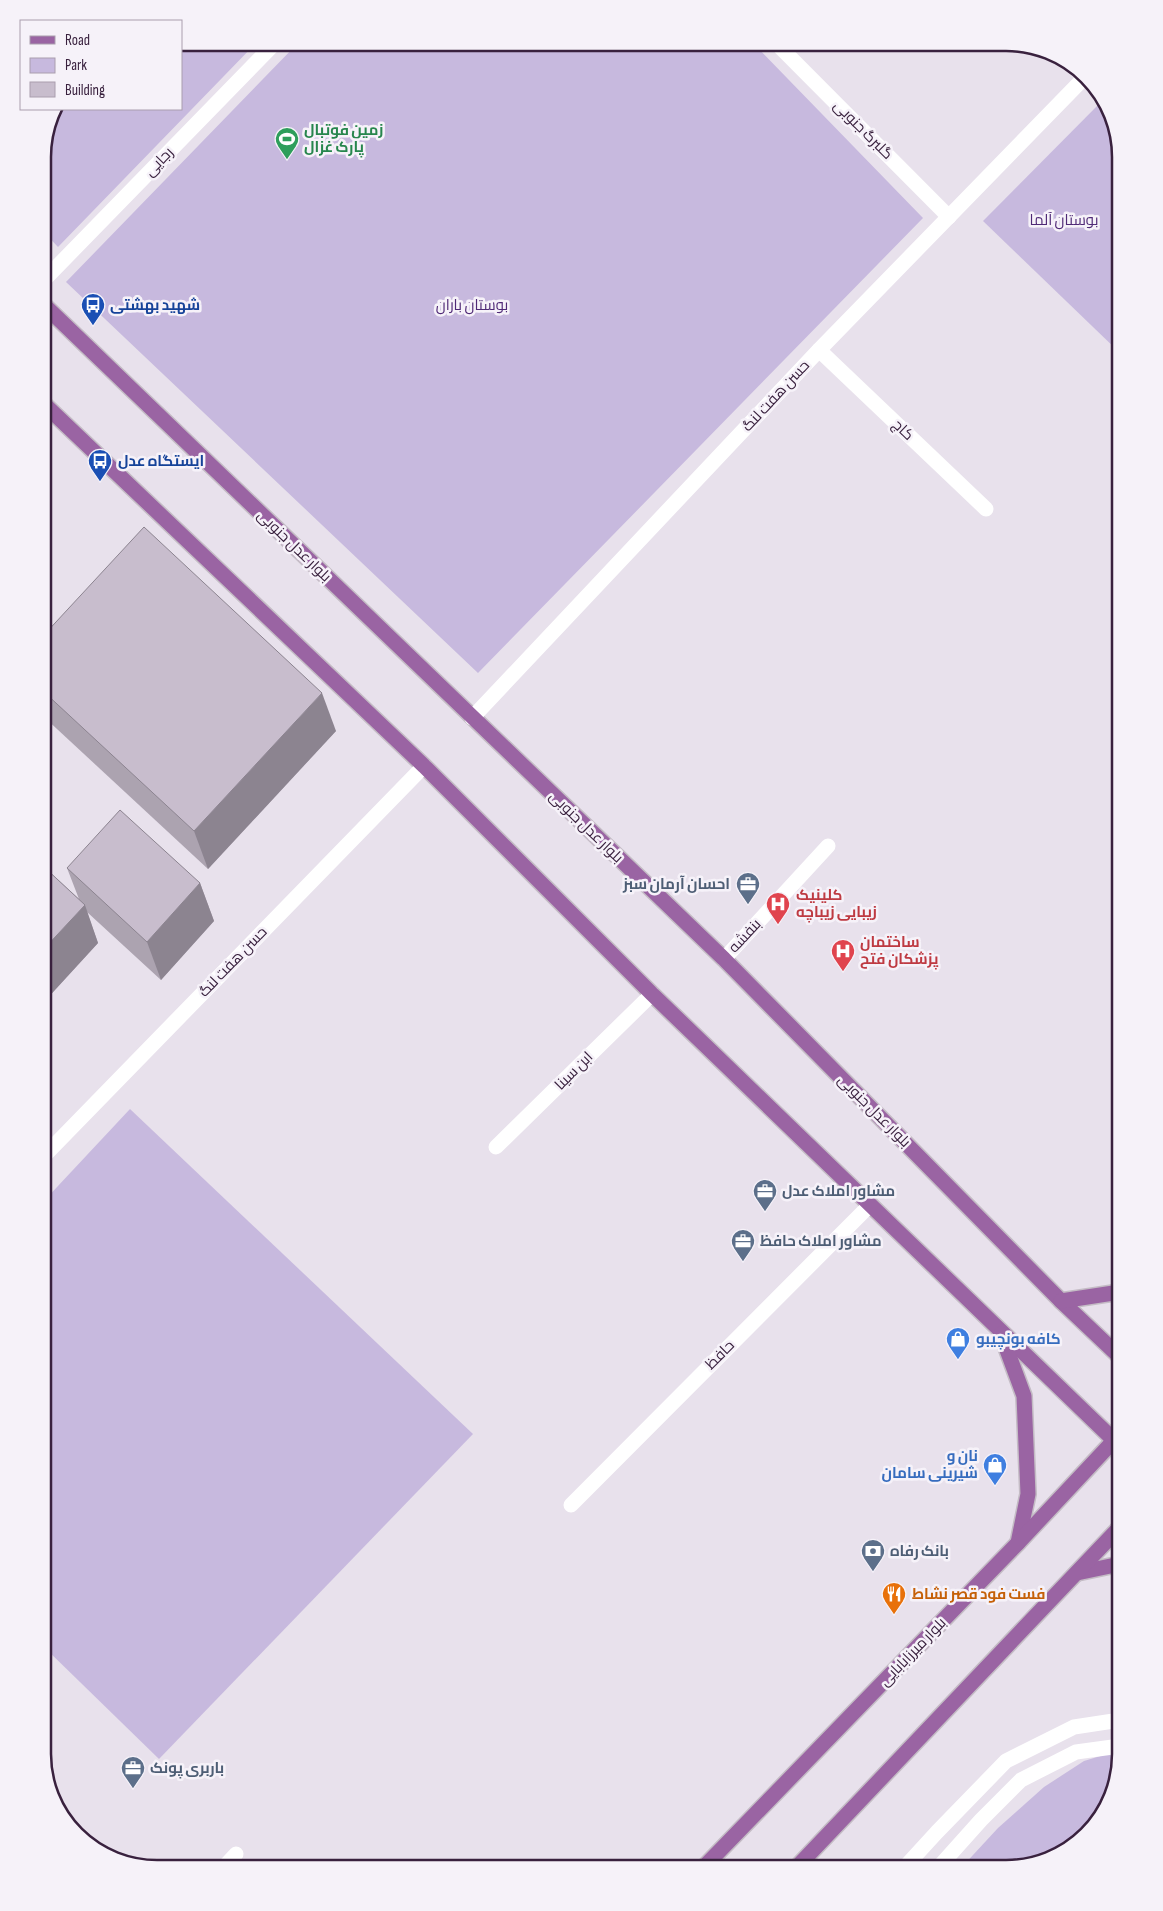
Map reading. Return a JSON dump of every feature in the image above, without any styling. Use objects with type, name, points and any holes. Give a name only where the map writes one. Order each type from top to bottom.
[{"type":"main road","name":"بلوار عدل جنوبی","points":[[51,312],[724,959],[1112,1350]]},
{"type":"main road","points":[[51,411],[424,766],[652,994],[1000,1330],[1112,1434]]},
{"type":"main road","points":[[1061,1300],[1112,1293]]},
{"type":"main road","points":[[1000,1330],[1024,1396],[1028,1494],[1018,1543]]},
{"type":"main road","name":"بلوار میرزابابایی","points":[[711,1860],[1112,1446]]},
{"type":"main road","points":[[804,1860],[1112,1536]]},
{"type":"main road","points":[[1077,1573],[1112,1566]]},
{"type":"street","name":"رجایی","points":[[51,273],[266,51]]},
{"type":"street","name":"گلبرگ جنوبی","points":[[784,51],[949,217]]},
{"type":"street","name":"حسن هفت لنگ","points":[[472,718],[819,350],[1080,82]]},
{"type":"street","name":"کاج","points":[[819,350],[986,509]]},
{"type":"street","name":"حسن هفت لنگ","points":[[51,1149],[424,766]]},
{"type":"street","name":"بنفشه","points":[[724,959],[828,846]]},
{"type":"street","name":"ابن سینا","points":[[496,1147],[652,994]]},
{"type":"street","name":"حافظ","points":[[570,1505],[870,1205]]},
{"type":"street","points":[[911,1860],[1006,1761],[1074,1727],[1112,1721]]},
{"type":"street","points":[[945,1860],[981,1820],[1021,1780],[1076,1752],[1112,1747]]},
{"type":"street","points":[[230,1860],[236,1854]]},
{"type":"green space","points":[[182,51],[248,51],[58,247],[51,240],[51,150],[62,110],[182,110]]},
{"type":"green space","name":"بوستان باران","points":[[290,51],[761,51],[923,218],[478,673],[66,282]]},
{"type":"green space","name":"بوستان آلما","points":[[1098,105],[1108,130],[1112,157],[1112,345],[983,221]]},
{"type":"green space","points":[[130,1109],[473,1434],[159,1759],[51,1654],[51,1193]]},
{"type":"green space","points":[[1107,1754],[1112,1756],[1108,1781],[1098,1807],[1076,1833],[1053,1849],[1026,1858],[1013,1860],[968,1860],[998,1828],[1044,1787],[1084,1761]]},
{"type":"building","points":[[144,527],[322,693],[194,831],[51,698],[51,627]]},
{"type":"building","points":[[120,810],[200,883],[147,942],[67,868]]},
{"type":"building","points":[[51,873],[85,905],[51,941]]},
{"type":"place","name":"زمین فوتبال پارک غزال","points":[[287,160]]},
{"type":"place","name":"شهید بهشتی","points":[[93,326]]},
{"type":"place","name":"ایستگاه عدل","points":[[100,482]]},
{"type":"place","name":"احسان آرمان سبز","points":[[748,905]]},
{"type":"place","name":"کلینیک زیبایی زیباچه","points":[[778,925]]},
{"type":"place","name":"ساختمان پزشکان فتح","points":[[843,972]]},
{"type":"place","name":"مشاور املاک عدل","points":[[765,1212]]},
{"type":"place","name":"مشاور املاک حافظ","points":[[743,1262]]},
{"type":"place","name":"کافه بونچیبو","points":[[958,1360]]},
{"type":"place","name":"نان و شیرینی سامان","points":[[995,1486]]},
{"type":"place","name":"بانک رفاه","points":[[873,1572]]},
{"type":"place","name":"فست فود قصر نشاط","points":[[894,1615]]},
{"type":"place","name":"باربری پونک","points":[[133,1789]]}]
